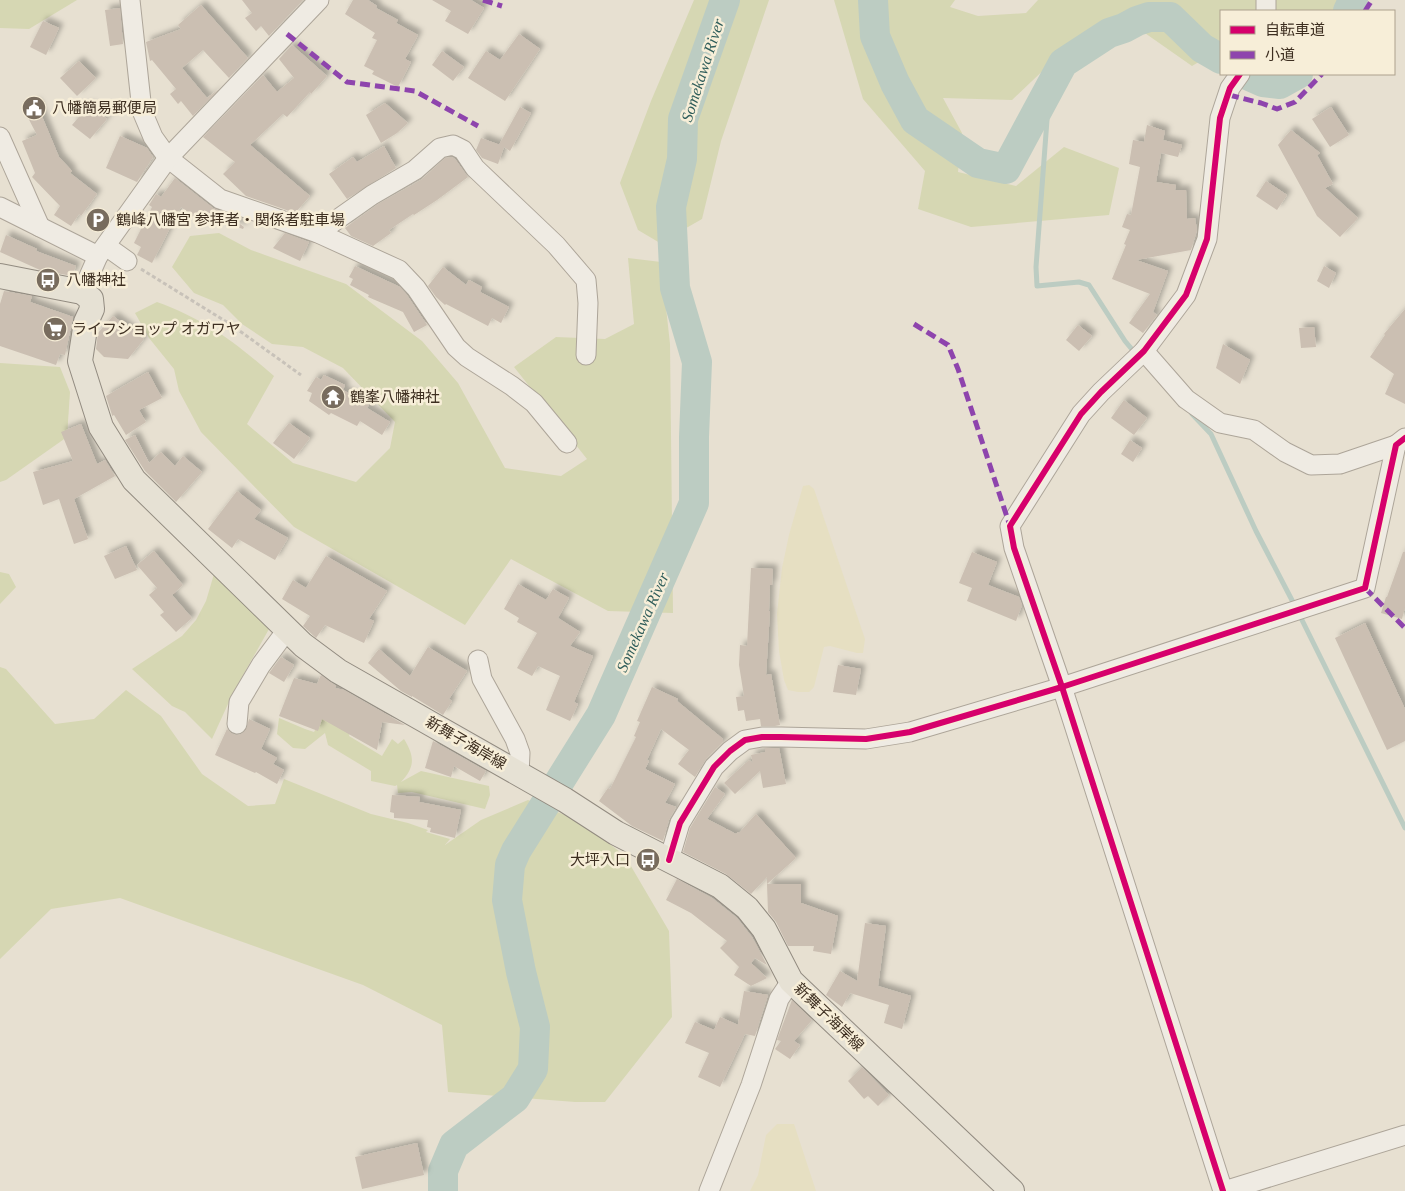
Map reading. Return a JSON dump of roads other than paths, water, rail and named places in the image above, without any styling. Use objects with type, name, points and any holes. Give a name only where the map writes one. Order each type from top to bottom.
[{"type":"main road","points":[[0,276],[82,292]]},
{"type":"main road","name":"新舞子海岸線","points":[[82,292],[91,299],[92,309],[86,322],[80,361],[101,427],[134,480],[287,630],[303,645],[338,671],[565,800],[616,833],[720,886],[747,908],[764,929],[791,981],[1012,1191]]},
{"type":"street","points":[[130,0],[142,112],[153,137],[168,158],[220,199],[318,233],[399,270],[416,288],[456,347],[534,403],[567,443]]},
{"type":"street","points":[[82,292],[102,251],[168,158],[320,0]]},
{"type":"street","points":[[1235,81],[1220,118],[1207,239],[1186,295],[1144,351],[1081,414],[1010,526],[1014,548],[1062,687],[1223,1191],[1405,1134]]},
{"type":"street","points":[[0,137],[40,227]]},
{"type":"street","points":[[318,233],[372,196],[415,170],[440,148],[452,145],[463,150],[475,168],[556,246],[586,280],[588,303],[586,354]]},
{"type":"street","points":[[0,207],[40,227],[127,261]]},
{"type":"street","points":[[1144,351],[1186,399],[1220,423],[1254,430],[1285,452],[1311,465],[1340,464],[1403,439]]},
{"type":"street","points":[[669,860],[680,823],[714,767],[730,751],[745,740],[772,737],[866,739],[910,732],[1062,687],[1365,588],[1403,439]]},
{"type":"street","points":[[237,724],[239,702],[261,665],[287,630]]},
{"type":"street","points":[[478,660],[482,679],[515,740],[527,778]]},
{"type":"street","points":[[709,1191],[751,1085],[779,999],[791,981]]},
{"type":"waterway","name":"Somekawa River","points":[[443,1191],[443,1171],[454,1145],[515,1098],[533,1069],[535,1027],[521,972],[507,900],[510,865],[516,851],[601,715],[694,503],[697,362],[675,288],[671,207],[682,159],[683,119],[725,0]]},
{"type":"waterway","name":"Somekawa River","points":[[873,0],[875,36],[895,83],[915,120],[978,163],[1006,169],[1063,63],[1109,33],[1149,17],[1170,17],[1202,48],[1220,58]]},
{"type":"waterway","name":"Somekawa River","points":[[1348,10],[1353,0]]},
{"type":"waterway","name":"Somekawa River","points":[[1247,75],[1263,82],[1280,84],[1296,75]]},
{"type":"waterway","points":[[1036,115],[1047,120],[1036,267],[1037,286],[1079,282],[1089,285],[1125,341],[1135,353]]},
{"type":"waterway","points":[[1192,414],[1211,434],[1256,531],[1295,606]]},
{"type":"waterway","points":[[1299,614],[1405,828]]},
{"type":"place","name":"八幡簡易郵便局","points":[[34,108]]},
{"type":"place","name":"鶴峰八幡宮 参拝者・関係者駐車場","points":[[98,220]]},
{"type":"place","name":"八幡神社","points":[[48,280]]},
{"type":"place","name":"ライフショップ オガワヤ","points":[[55,329]]},
{"type":"place","name":"鶴峯八幡神社","points":[[333,397]]},
{"type":"place","name":"大坪入口","points":[[648,860]]}]
